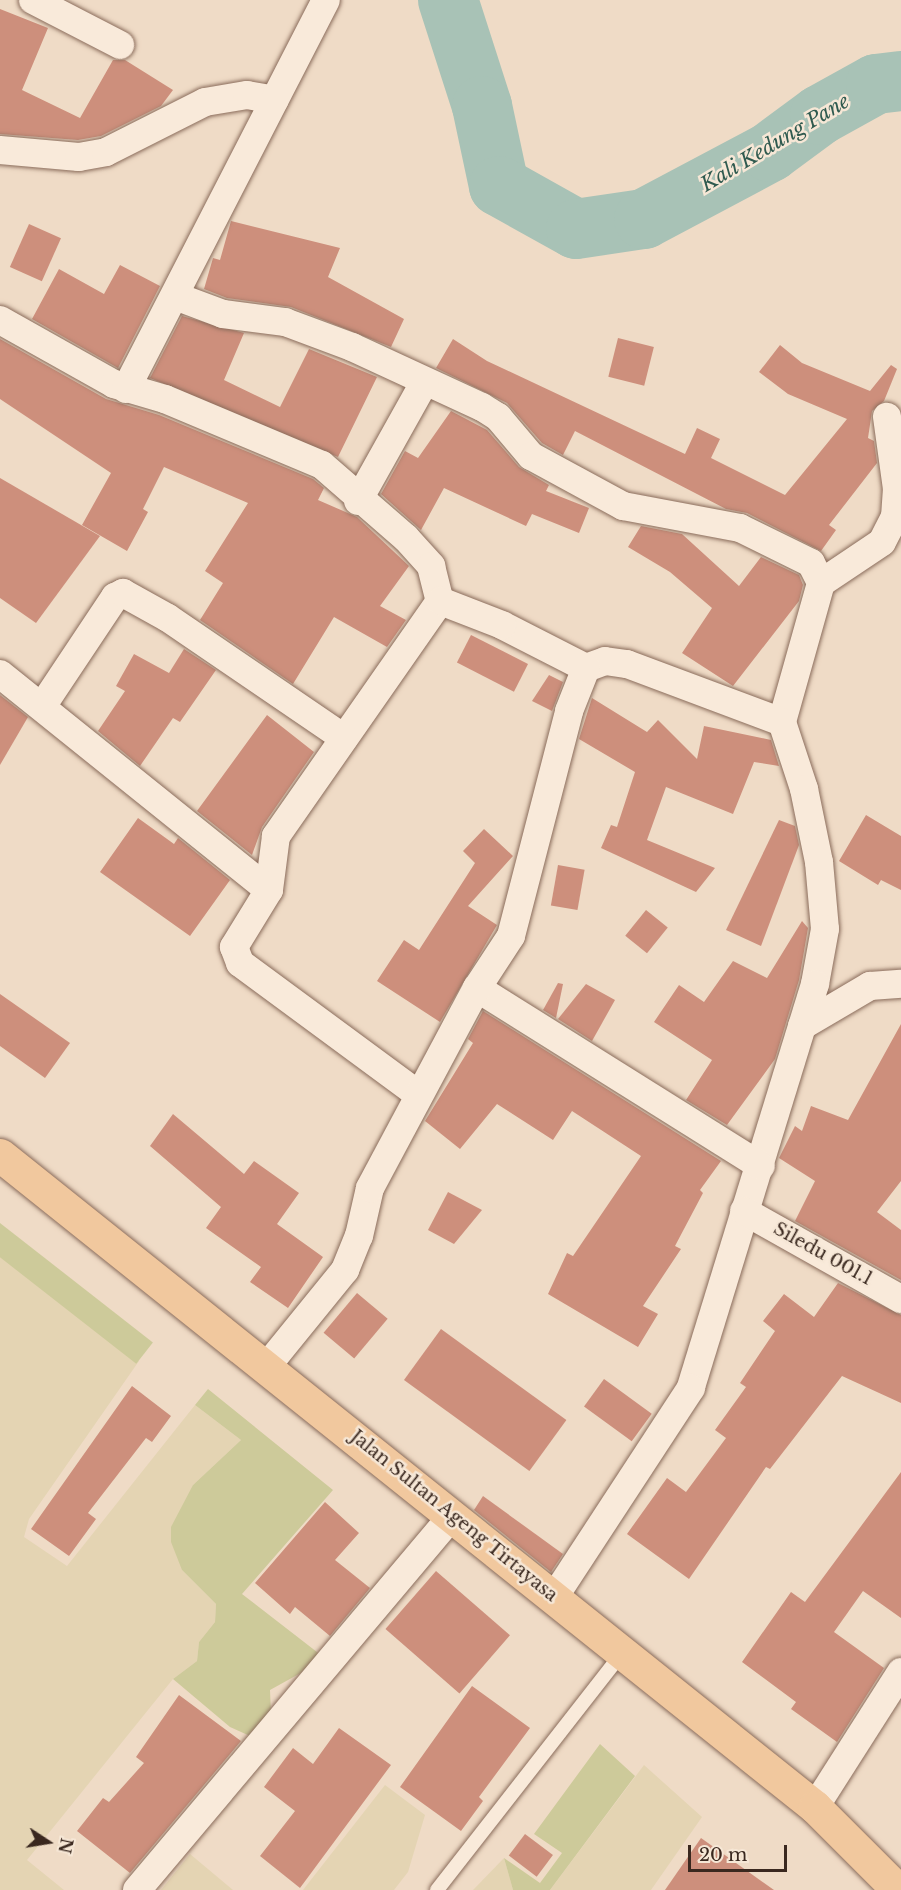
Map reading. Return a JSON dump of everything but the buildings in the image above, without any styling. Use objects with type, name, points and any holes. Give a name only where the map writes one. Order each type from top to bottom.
[{"type":"main road","name":"Jalan Sultan Ageng Tirtayasa","points":[[0,1155],[267,1366],[446,1525],[555,1596],[616,1663],[815,1807],[898,1890]]},
{"type":"street","points":[[33,0],[120,45]]},
{"type":"street","points":[[126,389],[326,0]]},
{"type":"street","points":[[0,150],[55,157],[106,152],[205,102],[247,95],[275,100]]},
{"type":"street","points":[[175,296],[223,314],[285,322],[425,381],[498,417],[531,456],[623,506],[740,528],[811,563],[821,583]]},
{"type":"street","points":[[0,320],[126,389],[165,399],[322,465],[358,501],[418,550],[431,566],[440,601],[276,836],[269,890],[234,947],[240,963],[419,1095]]},
{"type":"street","points":[[358,501],[425,381]]},
{"type":"street","points":[[555,1596],[691,1388],[744,1212],[761,1166],[802,1026],[825,930],[819,862],[804,789],[782,722],[821,583],[882,542],[895,517],[897,489],[887,417]]},
{"type":"street","points":[[43,705],[115,597],[123,593],[168,618],[344,738]]},
{"type":"street","points":[[440,601],[502,625],[586,668],[605,661],[627,664],[782,722]]},
{"type":"street","points":[[267,1366],[345,1270],[359,1236],[370,1188],[477,988],[511,936],[569,711],[586,668]]},
{"type":"street","points":[[0,674],[43,705],[269,890]]},
{"type":"street","points":[[802,1026],[870,986],[901,984]]},
{"type":"street","points":[[477,988],[761,1166]]},
{"type":"street","name":"Siledu 001.1","points":[[744,1212],[901,1299]]},
{"type":"street","points":[[137,1890],[446,1525]]},
{"type":"street","points":[[815,1807],[901,1672]]},
{"type":"lane","points":[[437,1890],[616,1663]]},
{"type":"shaded area","points":[[0,1223],[153,1342],[136,1364],[0,1257]]},
{"type":"shaded area","points":[[0,1250],[139,1361],[29,1519],[24,1537],[67,1566],[195,1405],[241,1440],[193,1485],[182,1570],[216,1604],[215,1622],[199,1642],[197,1661],[173,1679],[27,1860],[64,1890],[0,1890]]},
{"type":"shaded area","points":[[208,1389],[333,1490],[242,1594],[326,1659],[270,1690],[271,1714],[250,1736],[230,1727],[173,1679],[197,1661],[199,1642],[215,1622],[216,1604],[182,1570],[171,1542],[171,1527],[193,1485],[241,1440],[195,1405]]},
{"type":"shaded area","points":[[600,1744],[635,1776],[550,1890],[513,1890],[504,1858],[540,1883],[562,1853],[534,1834]]},
{"type":"shaded area","points":[[644,1765],[702,1817],[651,1890],[550,1890]]},
{"type":"shaded area","points":[[385,1785],[425,1815],[408,1872],[394,1890],[303,1890]]},
{"type":"shaded area","points":[[190,1854],[233,1890],[161,1890]]},
{"type":"shaded area","points":[[504,1858],[513,1890],[473,1890]]},
{"type":"waterway","name":"Kali Kedung Pane","points":[[448,0],[482,106],[499,186],[576,229],[644,219],[770,152],[820,115],[876,84],[901,81]]}]
